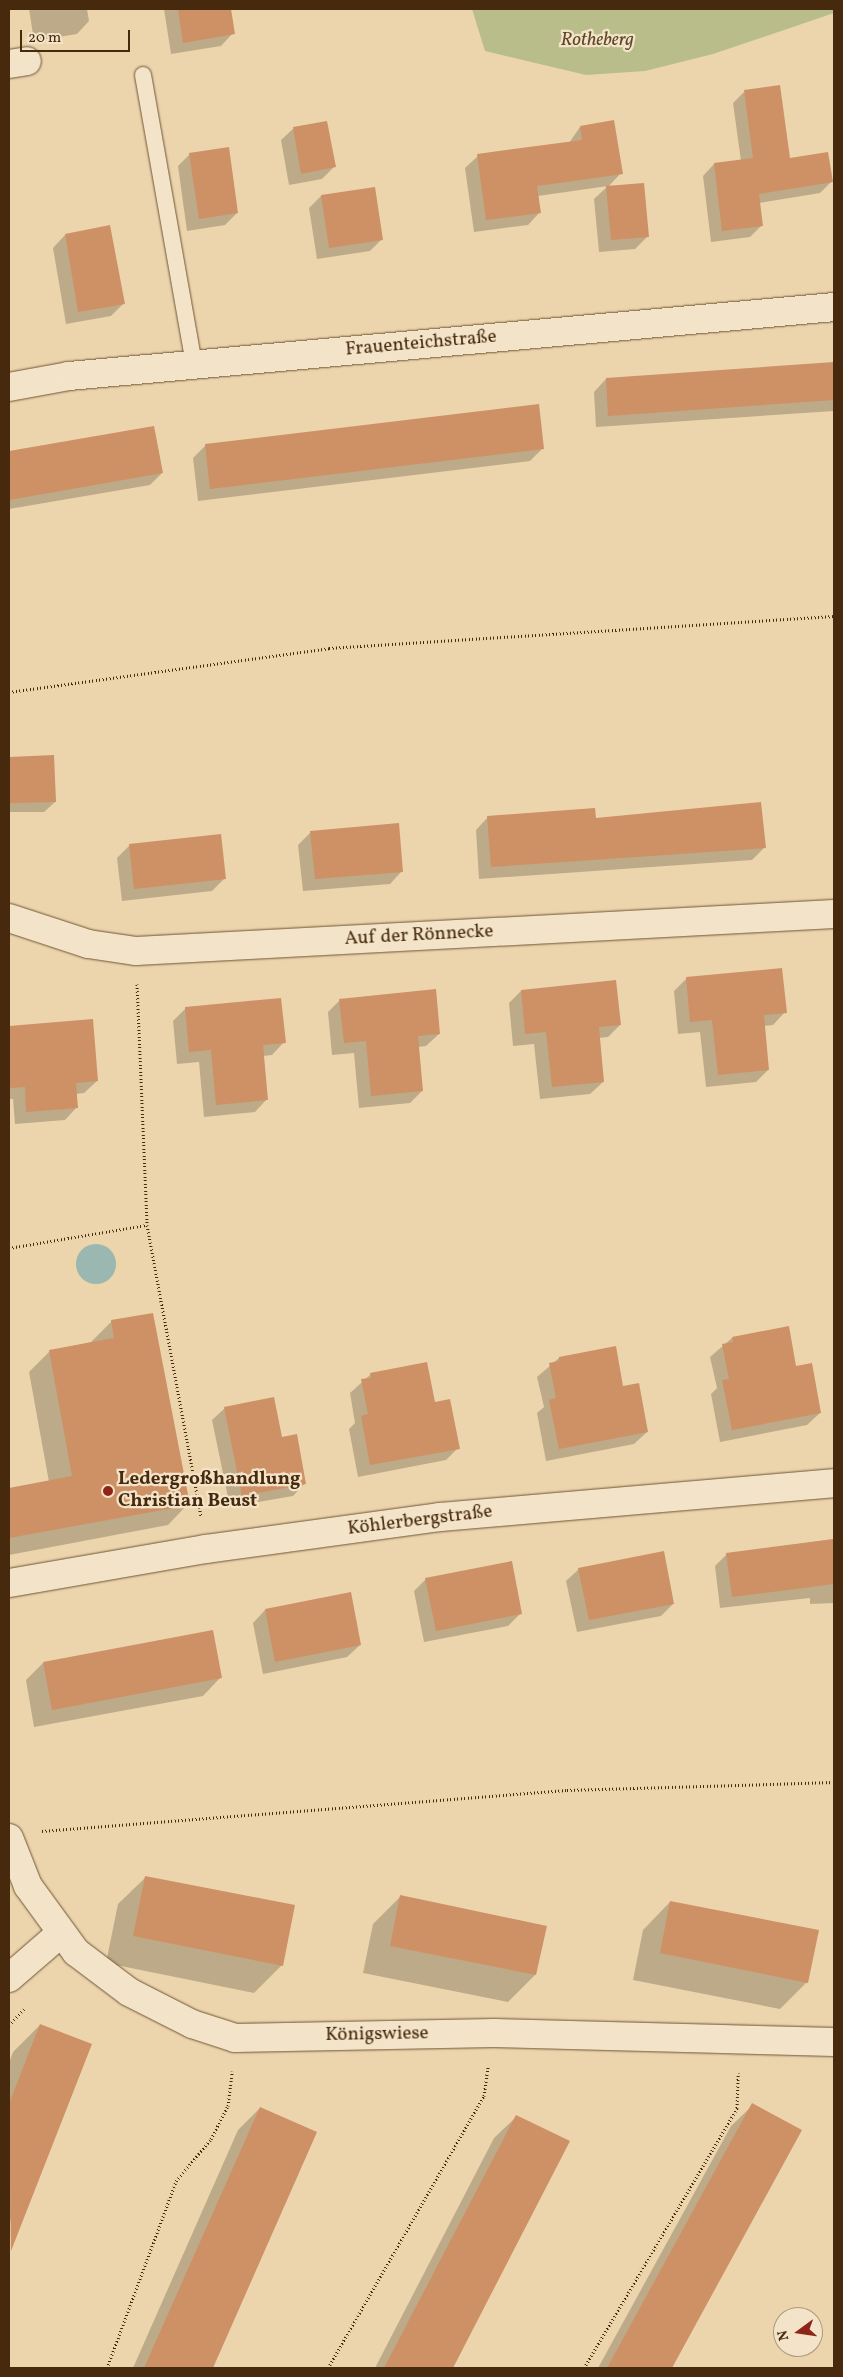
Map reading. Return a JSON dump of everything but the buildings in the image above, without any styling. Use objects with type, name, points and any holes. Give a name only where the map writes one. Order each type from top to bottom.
[{"type":"street","name":"Frauenteichstraße","points":[[9,386],[194,364],[834,307]]},
{"type":"street","name":"Auf der Rönnecke","points":[[9,918],[88,944],[136,951],[834,914]]},
{"type":"street","name":"Köhlerbergstraße","points":[[9,1583],[206,1549],[440,1517],[834,1483]]},
{"type":"street","name":"Königswiese","points":[[9,1838],[28,1886],[60,1934],[76,1952],[129,1992],[192,2024],[235,2038],[494,2033],[834,2042]]},
{"type":"street","points":[[9,1978],[60,1934]]},
{"type":"lane","points":[[143,75],[194,364]]},
{"type":"path","points":[[9,692],[329,648],[834,616]]},
{"type":"path","points":[[136,951],[147,1225],[206,1549]]},
{"type":"path","points":[[9,1248],[147,1225]]},
{"type":"path","points":[[39,1832],[567,1790],[834,1782]]},
{"type":"path","points":[[328,2368],[484,2096],[494,2033]]},
{"type":"path","points":[[107,2368],[176,2181],[212,2139],[228,2106],[235,2038]]},
{"type":"path","points":[[584,2368],[737,2108],[738,2040]]},
{"type":"green space","name":"Rotheberg","points":[[472,9],[834,9],[834,13],[713,54],[645,71],[586,75],[485,51]]},
{"type":"water","points":[[92,1244],[100,1244],[107,1247],[113,1253],[116,1264],[113,1275],[107,1281],[100,1284],[92,1284],[85,1281],[79,1275],[76,1268],[76,1260],[79,1253],[85,1247]]},
{"type":"place","name":"Ledergroßhandlung Christian Beust","points":[[108,1491]]}]
